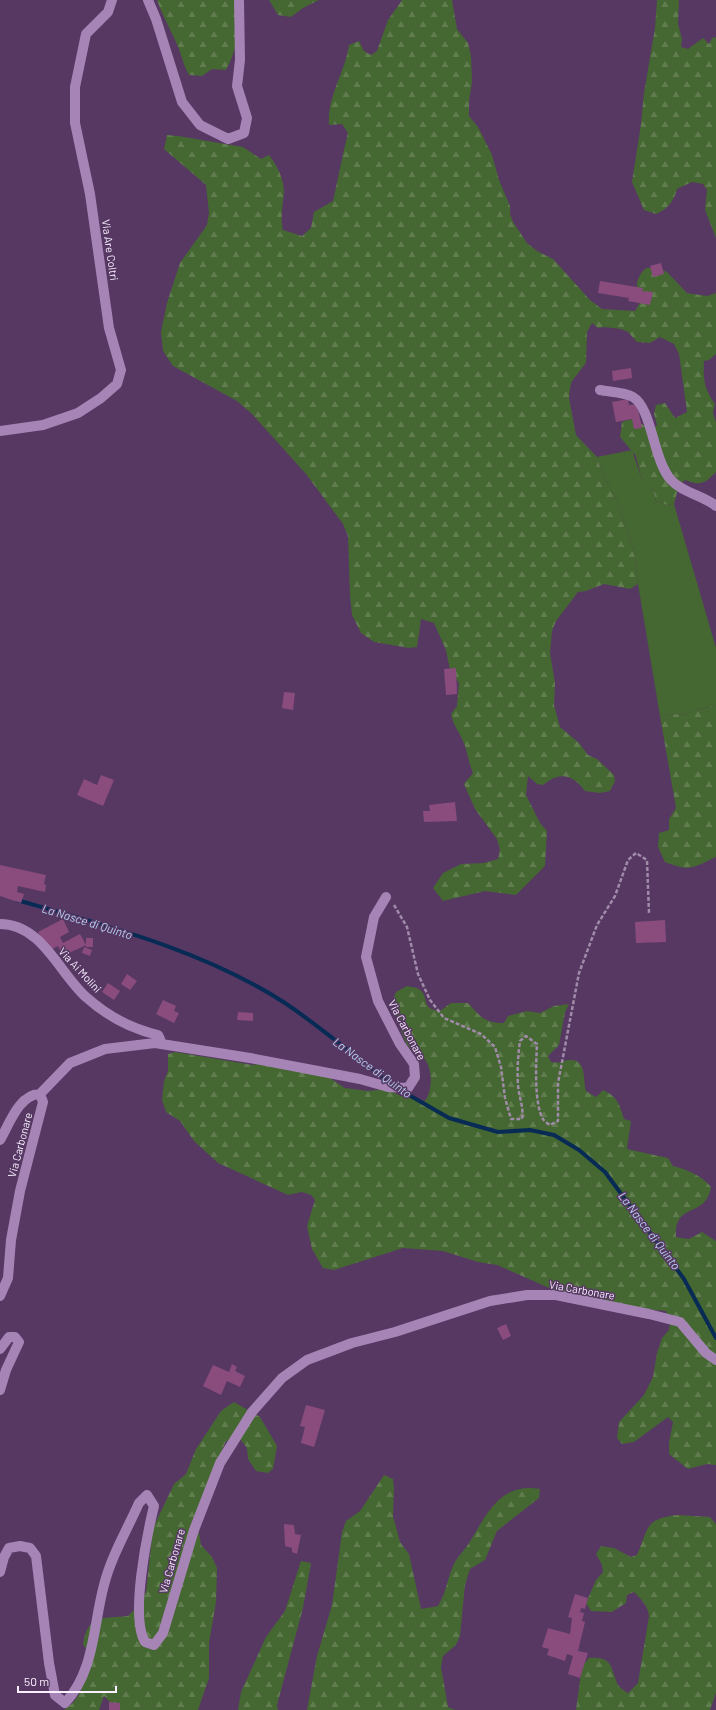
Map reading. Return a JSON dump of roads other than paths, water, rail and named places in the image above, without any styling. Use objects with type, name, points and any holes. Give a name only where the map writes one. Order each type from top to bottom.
[{"type":"street","name":"Via Are Coltri","points":[[0,431],[43,425],[78,413],[101,398],[117,384],[120,370],[109,328],[90,194],[75,116],[75,87],[86,34],[108,12],[112,0]]},
{"type":"street","points":[[148,0],[156,19],[182,102],[200,125],[228,139],[244,133],[247,118],[237,86],[240,60],[239,0]]},
{"type":"street","points":[[600,390],[632,396],[640,402],[646,415],[658,455],[671,480],[681,489],[707,499],[716,506]]},
{"type":"street","name":"Via Carbonare","points":[[0,1140],[24,1099],[32,1094],[40,1094],[70,1063],[105,1049],[155,1043],[250,1058],[388,1087],[408,1088],[415,1077],[414,1064],[400,1044],[378,1001],[366,957],[374,917],[386,897]]},
{"type":"street","name":"Via Ai Molini","points":[[0,924],[26,931],[38,940],[86,997],[117,1019],[143,1032],[158,1036],[160,1039],[155,1043]]},
{"type":"street","name":"Via Carbonare","points":[[0,1296],[8,1278],[11,1240],[20,1191],[43,1102],[40,1094]]},
{"type":"street","name":"Via Carbonare","points":[[0,1572],[4,1557],[9,1548],[20,1546],[30,1548],[36,1556],[49,1663],[55,1695],[65,1702],[74,1693],[92,1653],[104,1585],[139,1503],[147,1495],[154,1506],[147,1534],[138,1610],[141,1635],[145,1642],[154,1645],[163,1633],[194,1530],[220,1462],[252,1412],[282,1378],[307,1360],[352,1343],[395,1332],[484,1302],[528,1295],[556,1296],[649,1314],[680,1322],[706,1353],[716,1360]]},
{"type":"street","points":[[0,1349],[9,1337],[15,1337],[19,1342],[6,1370],[0,1390]]},
{"type":"waterway","name":"La Nasce di Quinto","points":[[17,900],[121,930],[189,954],[222,969],[285,1003],[326,1032],[391,1084]]},
{"type":"waterway","name":"La Nasce di Quinto","points":[[402,1091],[449,1118],[498,1132],[530,1130],[554,1135],[579,1150],[605,1172],[684,1279],[716,1338]]}]
